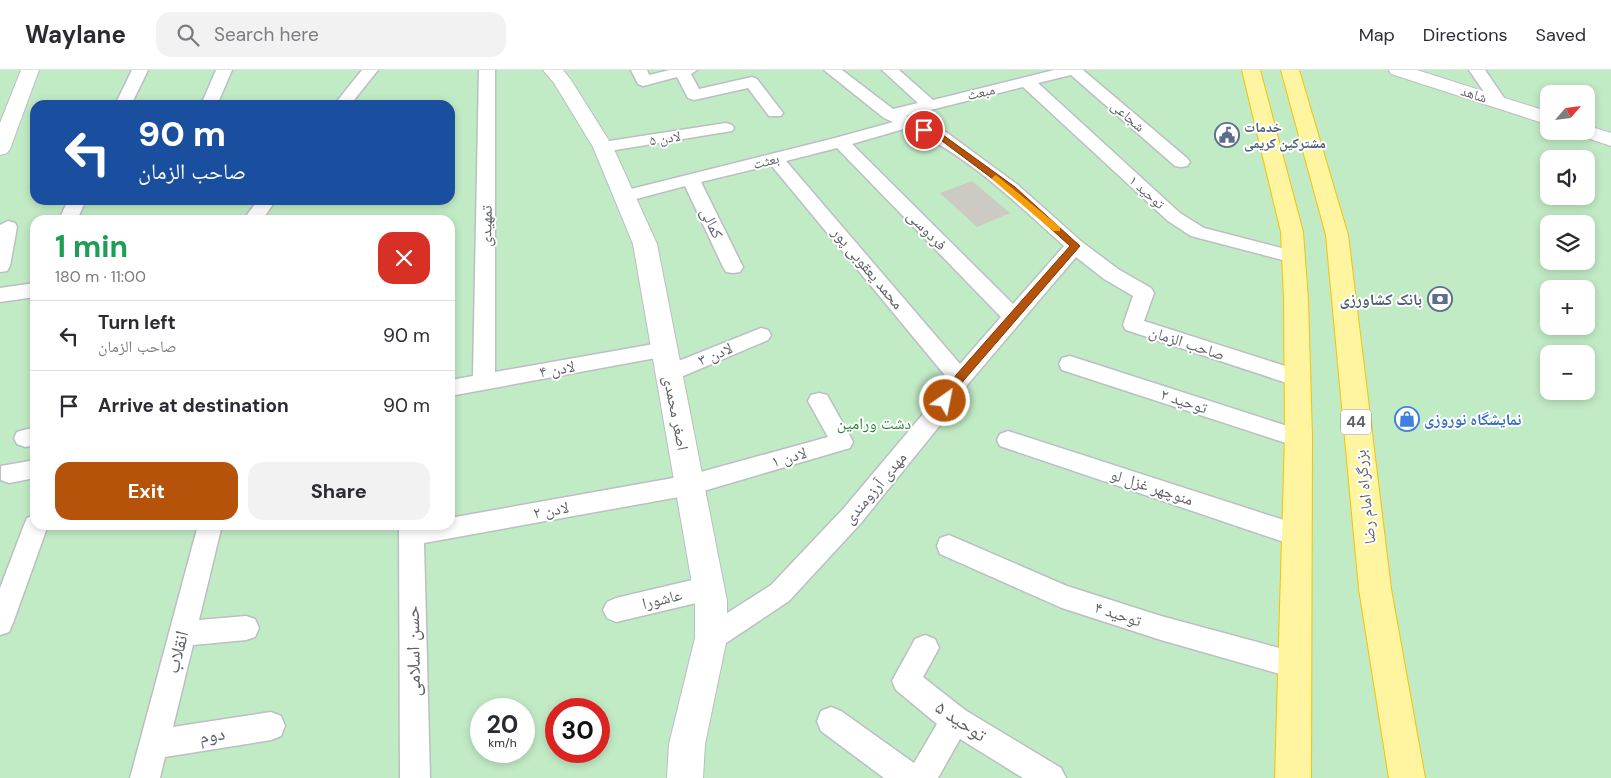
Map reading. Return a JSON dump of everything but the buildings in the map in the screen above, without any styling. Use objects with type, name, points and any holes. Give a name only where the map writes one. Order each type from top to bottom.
[{"type":"highway","points":[[1251,70],[1292,232],[1294,257],[1299,379],[1293,778]]},
{"type":"highway","name":"بزرگراه امام رضا","points":[[1290,70],[1336,234],[1375,589],[1406,778]]},
{"type":"street","points":[[0,149],[30,70]]},
{"type":"street","points":[[125,100],[140,70]]},
{"type":"street","points":[[211,100],[224,70]]},
{"type":"street","points":[[346,100],[370,70]]},
{"type":"street","name":"تمهیدی","points":[[484,382],[487,70]]},
{"type":"street","name":"اصغر محمدی","points":[[552,70],[562,80],[604,147],[644,244],[667,362],[711,600],[711,638],[687,744],[685,778]]},
{"type":"street","name":"صاحب الزمان","points":[[832,70],[890,115],[907,124],[940,136],[1012,189],[1075,246],[1110,274],[1144,293],[1133,325],[1299,379]]},
{"type":"street","points":[[890,70],[928,104]]},
{"type":"street","name":"مبعث","points":[[890,115],[1026,81],[1053,72],[1073,70]]},
{"type":"street","name":"شجاعی","points":[[1073,70],[1181,162]]},
{"type":"street","name":"شاهد","points":[[1398,70],[1540,116]]},
{"type":"street","points":[[1477,70],[1499,102]]},
{"type":"street","points":[[641,75],[686,71],[694,95],[752,82],[776,113]]},
{"type":"street","name":"توحید ۱","points":[[1026,81],[1174,217],[1198,232],[1294,257]]},
{"type":"street","name":"بعثت","points":[[625,196],[907,124]]},
{"type":"street","name":"لادن ۵","points":[[604,147],[726,128]]},
{"type":"street","points":[[1595,134],[1611,140]]},
{"type":"street","name":"فردوسی","points":[[841,142],[1013,317]]},
{"type":"street","name":"محمد یعقوبی پور","points":[[775,159],[960,378]]},
{"type":"street","name":"کمالی","points":[[691,180],[733,267]]},
{"type":"street","points":[[256,215],[266,205]]},
{"type":"street","points":[[0,266],[8,227]]},
{"type":"street","name":"مهدی آرزومندی","points":[[711,638],[780,593],[852,516],[938,412],[960,378],[1075,246]]},
{"type":"street","points":[[0,295],[30,290]]},
{"type":"street","name":"لادن ۳","points":[[667,362],[761,335]]},
{"type":"street","name":"لادن ۴","points":[[455,387],[484,382],[667,362]]},
{"type":"street","name":"توحید ۲","points":[[1070,364],[1298,438]]},
{"type":"street","name":"لادن ۱","points":[[690,485],[842,442],[819,401]]},
{"type":"street","name":"منوچهر غزل لو","points":[[1008,440],[1296,535]]},
{"type":"street","points":[[9,473],[30,470]]},
{"type":"street","name":"لادن ۲","points":[[455,523],[690,485]]},
{"type":"street","points":[[0,622],[34,530]]},
{"type":"street","name":"انقلاب","points":[[145,778],[209,530]]},
{"type":"street","name":"حسن اسلامی","points":[[411,530],[415,778]]},
{"type":"street","name":"توحید ۴","points":[[949,546],[1062,596],[1161,628],[1294,665]]},
{"type":"street","name":"عاشورا","points":[[616,610],[709,588]]},
{"type":"street","points":[[182,634],[246,628]]},
{"type":"street","name":"توحید ۵","points":[[925,648],[906,681],[955,720],[1051,778]]},
{"type":"street","points":[[922,778],[955,720]]},
{"type":"street","points":[[830,721],[909,778]]},
{"type":"street","name":"دوم","points":[[154,744],[271,726]]},
{"type":"green space","name":"دشت ورامین","points":[[0,70],[1611,70],[1611,778],[0,778]]},
{"type":"slow traffic","points":[[996,178],[1012,189],[1056,229]]},
{"type":"place","name":"خدمات مشترکین کریمی","points":[[1227,135]]},
{"type":"place","name":"بانک کشاورزی","points":[[1440,299]]},
{"type":"place","name":"نمایشگاه نوروزی","points":[[1407,419]]},
{"type":"route","points":[[924,130],[940,136],[1012,189],[1075,246],[960,378],[945,401]]}]
